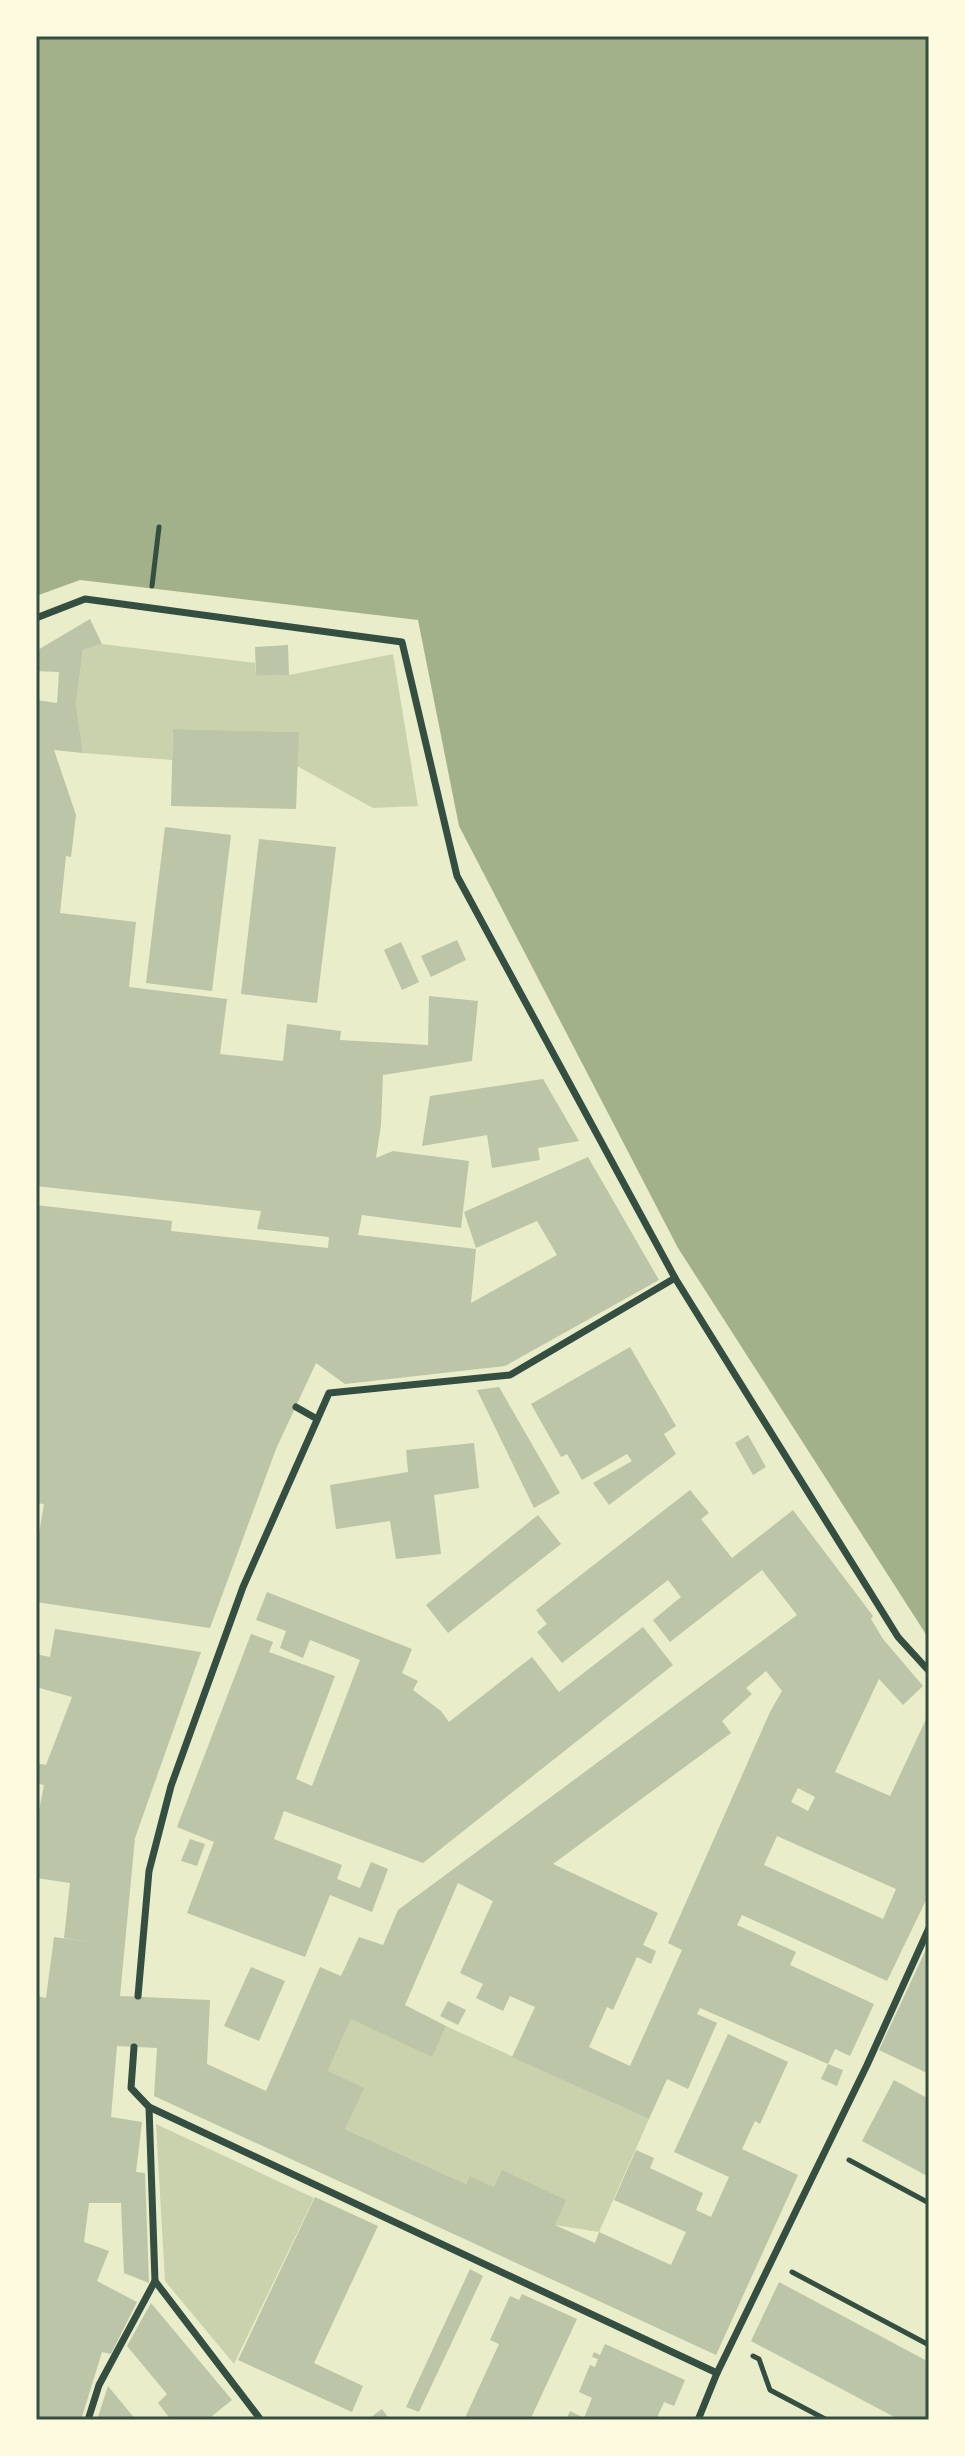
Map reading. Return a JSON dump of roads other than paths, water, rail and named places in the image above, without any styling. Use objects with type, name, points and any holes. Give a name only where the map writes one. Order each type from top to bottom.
[{"type":"street","points":[[36,618],[85,599],[402,642],[457,876],[675,1278],[898,1637],[929,1671]]},
{"type":"street","points":[[138,1996],[149,1871],[171,1786],[243,1587],[329,1393],[510,1375],[675,1278]]},
{"type":"street","points":[[296,1407],[317,1419]]},
{"type":"street","points":[[698,2420],[717,2373],[929,1928]]},
{"type":"street","points":[[134,2047],[131,2088],[149,2107],[717,2373]]},
{"type":"street","points":[[88,2420],[99,2385],[155,2281],[149,2107]]},
{"type":"street","points":[[155,2281],[261,2420]]}]
